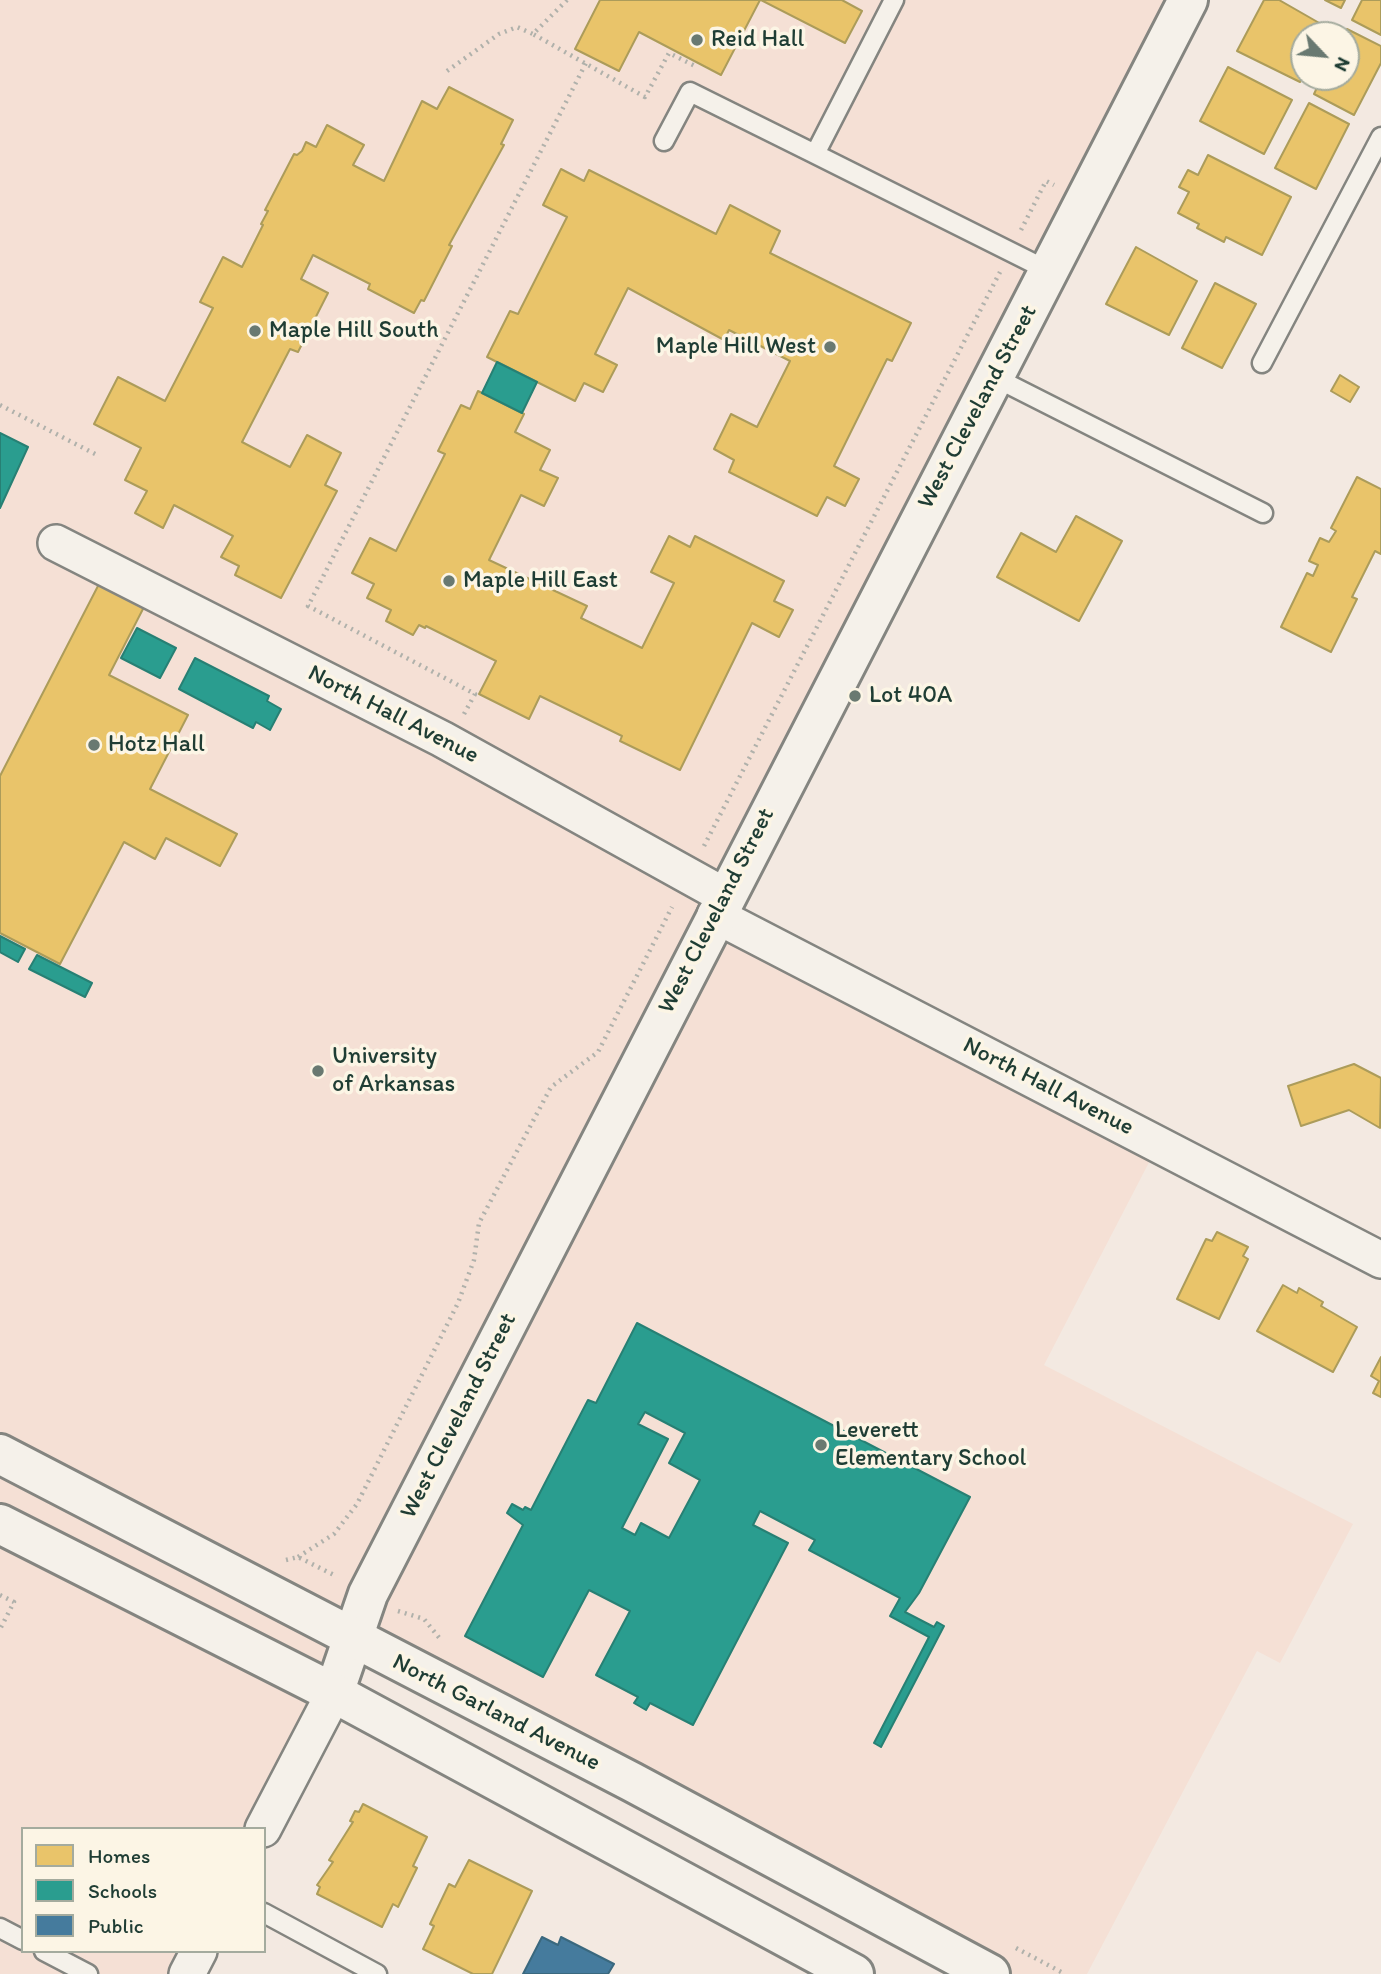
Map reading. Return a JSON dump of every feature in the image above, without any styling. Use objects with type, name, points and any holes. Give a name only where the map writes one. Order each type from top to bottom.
[{"type":"main road","name":"West Cleveland Street","points":[[334,1693],[368,1594],[720,905],[1188,0]]},
{"type":"main road","name":"North Garland Avenue","points":[[0,1454],[797,1868],[990,1974]]},
{"type":"main road","points":[[0,1524],[334,1693],[814,1964],[854,1974]]},
{"type":"street","name":"North Hall Avenue","points":[[57,543],[449,743],[688,876],[720,905],[1381,1260]]},
{"type":"street","name":"West Cleveland Street","points":[[264,1827],[334,1693]]},
{"type":"street","points":[[187,1974],[198,1953]]},
{"type":"lane","points":[[816,154],[894,0]]},
{"type":"lane","points":[[664,141],[690,92],[1049,271]]},
{"type":"lane","points":[[1262,363],[1381,137]]},
{"type":"lane","points":[[993,377],[1263,513]]},
{"type":"lane","points":[[266,1914],[377,1974]]},
{"type":"lane","points":[[0,1928],[21,1939]]},
{"type":"lane","points":[[48,1953],[88,1974]]},
{"type":"path","points":[[447,71],[499,34],[517,27],[533,34]]},
{"type":"path","points":[[449,743],[475,694],[308,606],[586,63]]},
{"type":"path","points":[[298,1557],[334,1534],[357,1504],[458,1303],[474,1260],[479,1223],[512,1159],[551,1087],[598,1052],[1046,181],[1062,189]]},
{"type":"path","points":[[0,405],[97,455]]},
{"type":"path","points":[[0,1595],[14,1602],[0,1629]]},
{"type":"shaded area","name":"University of Arkansas","points":[[0,0],[1188,0],[715,914],[1158,1145],[1044,1365],[1353,1524],[1280,1663],[1257,1651],[1087,1974],[990,1974],[354,1640],[264,1827],[21,1827],[21,1953],[198,1953],[187,1974],[0,1974]]},
{"type":"building: Homes","name":"Reid Hall","points":[[600,0],[760,0],[721,75],[639,32],[619,71],[575,49]]},
{"type":"building: Homes","name":"Reid Hall","points":[[761,0],[842,0],[862,11],[845,43]]},
{"type":"building: Homes","points":[[1264,0],[1279,0],[1316,21],[1290,21],[1290,77],[1237,51]]},
{"type":"building: Homes","points":[[1325,0],[1345,0],[1341,8]]},
{"type":"building: Homes","points":[[1362,0],[1381,0],[1381,35],[1360,24],[1360,21],[1352,20]]},
{"type":"building: Homes","points":[[1360,36],[1381,46],[1381,63],[1354,115],[1314,94],[1315,91],[1360,91]]},
{"type":"building: Homes","points":[[1228,67],[1292,100],[1264,154],[1200,121]]},
{"type":"building: Homes","name":"Maple Hill South","points":[[449,87],[513,120],[501,144],[504,145],[449,245],[452,246],[424,301],[421,300],[414,313],[368,289],[370,284],[313,255],[301,279],[328,293],[298,352],[290,349],[242,442],[290,467],[307,435],[341,453],[325,485],[337,491],[281,598],[235,575],[239,566],[221,557],[233,536],[174,505],[163,528],[135,513],[147,491],[125,480],[141,448],[94,424],[118,377],[165,401],[213,308],[200,302],[223,257],[242,267],[263,225],[261,224],[268,211],[265,210],[294,154],[302,151],[306,142],[316,147],[327,125],[364,145],[353,165],[384,181],[422,101],[437,109]]},
{"type":"building: Homes","points":[[1309,103],[1349,124],[1316,189],[1275,168]]},
{"type":"building: Homes","points":[[1208,155],[1291,197],[1262,255],[1226,237],[1224,242],[1197,228],[1199,224],[1178,213],[1189,192],[1179,187],[1188,170],[1198,175]]},
{"type":"building: Homes","name":"Maple Hill West","points":[[561,169],[584,181],[589,170],[716,234],[730,205],[780,231],[770,253],[911,323],[892,361],[887,359],[834,466],[859,479],[845,506],[827,497],[817,516],[729,472],[734,460],[714,449],[731,414],[757,427],[790,361],[729,330],[724,340],[628,288],[595,354],[617,365],[603,392],[584,383],[575,401],[487,357],[510,311],[518,314],[567,217],[543,205]]},
{"type":"building: Homes","points":[[1136,247],[1197,281],[1169,335],[1106,304]]},
{"type":"building: Homes","points":[[1215,283],[1256,304],[1222,368],[1182,348]]},
{"type":"building: Homes","points":[[1340,375],[1359,387],[1350,402],[1331,391]]},
{"type":"building: Homes","name":"Maple Hill East","points":[[478,391],[524,414],[515,432],[550,450],[540,470],[558,478],[544,506],[521,495],[489,560],[587,606],[581,618],[642,648],[674,583],[651,572],[669,536],[690,547],[695,536],[784,581],[774,601],[793,610],[779,637],[752,623],[680,770],[620,741],[622,736],[540,696],[529,719],[479,694],[496,661],[426,626],[425,628],[419,625],[413,635],[386,621],[391,610],[367,598],[374,584],[352,573],[370,538],[396,551],[445,454],[438,451],[461,405],[470,409]]},
{"type":"building: Homes","points":[[1357,477],[1381,489],[1381,554],[1375,551],[1352,597],[1357,599],[1331,652],[1281,627],[1307,573],[1313,576],[1318,565],[1309,561],[1320,538],[1329,542],[1336,531],[1331,528]]},
{"type":"building: Homes","points":[[1076,516],[1122,541],[1079,621],[997,577],[1021,533],[1056,552]]},
{"type":"building: Homes","name":"Hotz Hall","points":[[99,584],[144,607],[109,675],[188,715],[150,789],[237,834],[220,866],[166,838],[155,859],[124,842],[60,964],[0,933],[0,776]]},
{"type":"building: Homes","points":[[1354,1064],[1381,1078],[1380,1128],[1349,1110],[1301,1126],[1288,1086]]},
{"type":"building: Homes","points":[[1217,1232],[1248,1247],[1243,1256],[1248,1259],[1219,1319],[1177,1299],[1206,1239],[1212,1241]]},
{"type":"building: Homes","points":[[1283,1285],[1297,1293],[1299,1288],[1323,1302],[1321,1306],[1357,1327],[1333,1372],[1257,1331]]},
{"type":"building: Homes","points":[[1381,1357],[1381,1397],[1373,1393],[1379,1381],[1371,1376]]},
{"type":"building: Homes","points":[[363,1804],[427,1837],[413,1866],[417,1868],[398,1907],[393,1904],[382,1927],[317,1894],[320,1887],[317,1885],[333,1862],[329,1860],[353,1822],[350,1821],[355,1811],[359,1812]]},
{"type":"building: Homes","points":[[469,1860],[532,1891],[492,1974],[473,1974],[423,1949],[434,1926],[430,1924],[449,1884],[455,1887]]},
{"type":"building: Schools","points":[[497,362],[537,382],[522,413],[482,393]]},
{"type":"building: Schools","points":[[0,433],[28,447],[0,508]]},
{"type":"building: Schools","points":[[137,628],[176,648],[160,678],[121,658]]},
{"type":"building: Schools","points":[[195,658],[269,696],[267,701],[281,709],[270,730],[256,722],[253,728],[179,689]]},
{"type":"building: Schools","points":[[0,936],[25,949],[18,962],[0,952]]},
{"type":"building: Schools","points":[[37,955],[92,983],[85,997],[29,969]]},
{"type":"building: Schools","points":[[637,1323],[970,1497],[919,1593],[905,1612],[934,1627],[937,1622],[944,1626],[881,1747],[874,1743],[929,1637],[890,1616],[900,1598],[809,1550],[815,1540],[760,1511],[753,1525],[788,1543],[693,1725],[650,1703],[646,1710],[634,1703],[638,1697],[596,1675],[630,1611],[589,1590],[543,1677],[465,1636],[523,1525],[507,1513],[512,1504],[523,1510],[525,1507],[531,1510],[588,1400],[596,1403]],"holes":[[[645,1412],[685,1433],[669,1463],[700,1480],[669,1538],[641,1523],[635,1535],[622,1528],[668,1439],[638,1424]]]},
{"type":"building: Public","points":[[542,1937],[558,1945],[561,1937],[614,1964],[608,1974],[523,1974]]},
{"type":"place","name":"Reid Hall","points":[[697,40]]},
{"type":"place","name":"Maple Hill South","points":[[255,331]]},
{"type":"place","name":"Maple Hill West","points":[[830,347]]},
{"type":"place","name":"Maple Hill East","points":[[449,581]]},
{"type":"place","name":"Lot 40A","points":[[855,696]]},
{"type":"place","name":"Hotz Hall","points":[[94,745]]},
{"type":"place","name":"University of Arkansas","points":[[318,1071]]},
{"type":"place","name":"Leverett Elementary School","points":[[821,1445]]}]
